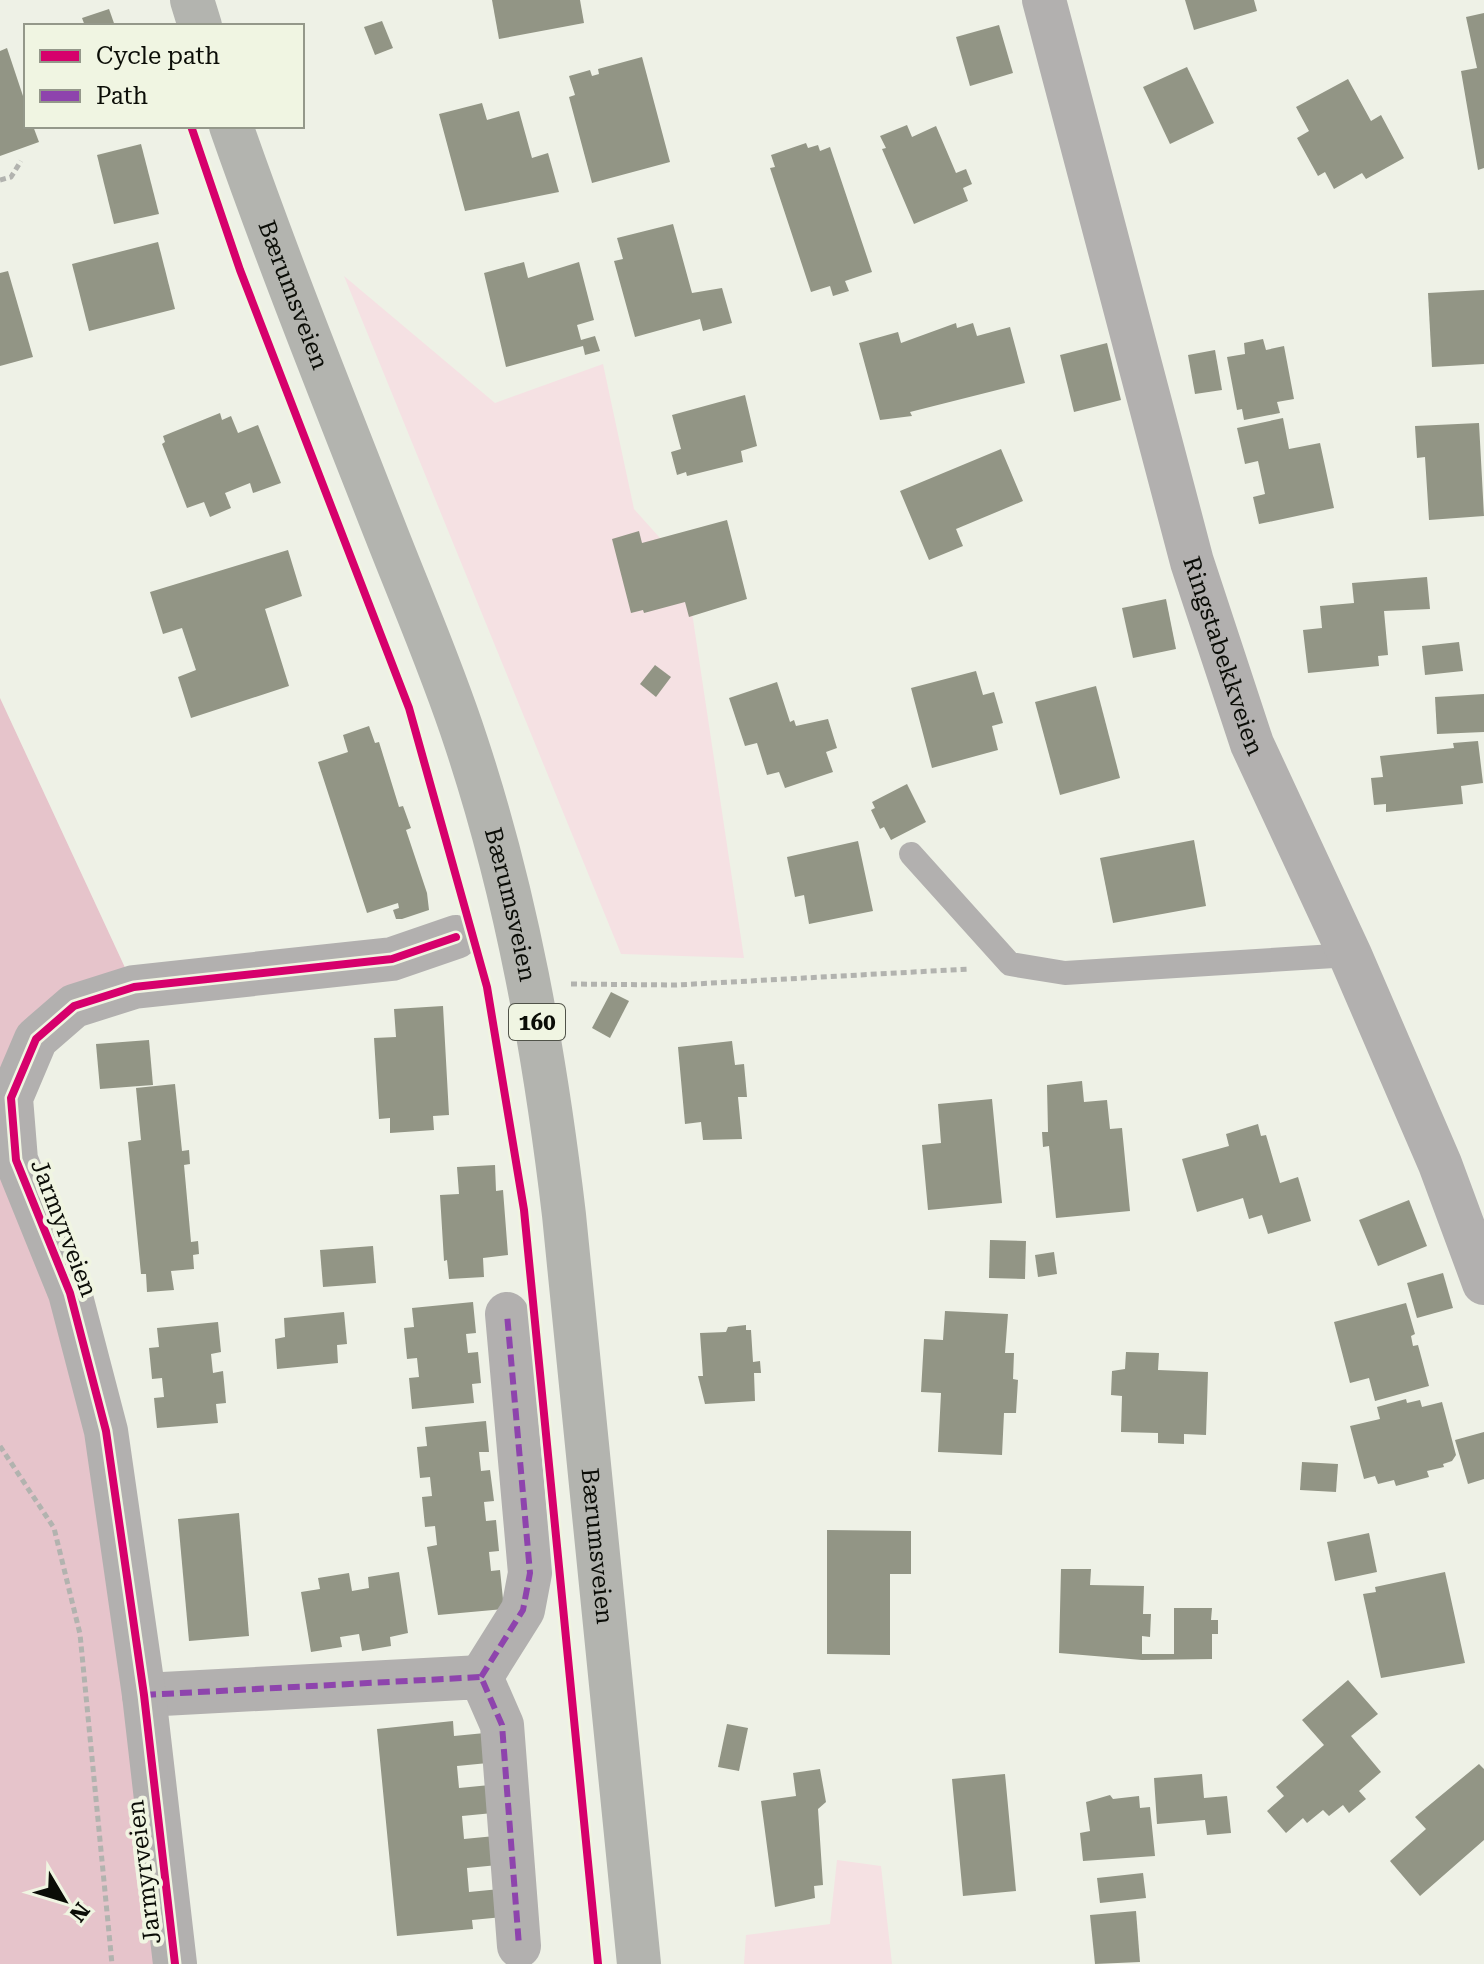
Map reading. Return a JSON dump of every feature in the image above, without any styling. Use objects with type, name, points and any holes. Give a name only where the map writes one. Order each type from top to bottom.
[{"type":"main road","points":[[192,0],[199,24]]},
{"type":"main road","name":"Bærumsveien","points":[[232,128],[267,231],[466,741],[502,865],[530,985],[551,1102],[564,1215],[639,1964]]},
{"type":"street","name":"Ringstabekkveien","points":[[1044,0],[1192,562],[1252,744],[1350,955],[1440,1164],[1484,1283]]},
{"type":"street","name":"Jarmyrveien","points":[[175,1964],[144,1695],[106,1431],[70,1293],[16,1160],[11,1098],[36,1039],[74,1006],[134,987],[392,959],[456,937]]},
{"type":"street","points":[[481,1677],[523,1610],[530,1573],[507,1314]]},
{"type":"street","points":[[144,1695],[481,1677]]},
{"type":"street","points":[[481,1677],[502,1725],[519,1946]]},
{"type":"lane","points":[[911,854],[1010,964],[1065,973],[1350,955]]},
{"type":"path","points":[[0,180],[11,177],[21,161]]},
{"type":"path","points":[[566,984],[676,985],[946,971]]},
{"type":"path","points":[[0,1446],[54,1528],[80,1634],[112,1964]]},
{"type":"shaded area","points":[[344,276],[495,403],[603,364],[634,509],[685,566],[744,958],[621,954]]},
{"type":"shaded area","points":[[0,698],[134,987],[36,1039],[11,1098],[70,1293],[175,1964],[0,1964]]},
{"type":"shaded area","points":[[837,1860],[881,1866],[892,1964],[744,1964],[746,1935],[830,1924]]},
{"type":"building","points":[[492,0],[580,0],[584,23],[499,39]]},
{"type":"building","points":[[1185,0],[1254,0],[1257,11],[1194,30]]},
{"type":"building","points":[[109,9],[114,24],[84,24],[82,18]]},
{"type":"building","points":[[1484,13],[1484,168],[1478,170],[1461,71],[1477,68],[1466,17]]},
{"type":"building","points":[[382,21],[393,48],[375,55],[364,27]]},
{"type":"building","points":[[999,25],[1013,73],[970,86],[956,37]]},
{"type":"building","points":[[7,48],[24,99],[24,128],[34,128],[39,142],[0,156],[0,51]]},
{"type":"building","points":[[642,57],[670,162],[592,183],[569,97],[575,95],[569,76],[590,70],[592,76],[599,74],[598,69]]},
{"type":"building","points":[[1187,67],[1214,123],[1170,144],[1143,87]]},
{"type":"building","points":[[1348,79],[1371,121],[1381,115],[1404,158],[1366,179],[1362,173],[1334,189],[1325,172],[1318,176],[1297,138],[1309,131],[1296,107]]},
{"type":"building","points":[[482,103],[487,120],[519,111],[532,158],[548,153],[559,192],[465,211],[439,114]]},
{"type":"building","points":[[907,125],[912,137],[936,126],[956,173],[966,169],[972,184],[963,188],[968,201],[914,224],[882,149],[886,148],[880,136]]},
{"type":"building","points":[[806,143],[808,148],[818,145],[820,151],[830,147],[872,272],[845,281],[849,291],[833,296],[830,286],[811,292],[770,168],[775,167],[771,155]]},
{"type":"building","points":[[141,144],[159,214],[114,224],[97,155]]},
{"type":"building","points":[[673,224],[692,293],[722,288],[732,323],[703,331],[700,319],[635,337],[614,261],[623,259],[617,238]]},
{"type":"building","points":[[158,242],[175,309],[89,331],[72,264]]},
{"type":"building","points":[[524,262],[528,278],[579,262],[594,320],[577,325],[581,340],[595,336],[600,351],[585,355],[583,346],[506,367],[484,273]]},
{"type":"building","points":[[8,271],[33,357],[0,366],[0,273]]},
{"type":"building","points":[[1484,290],[1484,364],[1432,367],[1428,293]]},
{"type":"building","points":[[956,323],[957,328],[973,323],[977,336],[1010,327],[1025,383],[910,412],[912,416],[880,420],[859,343],[898,332],[901,343]]},
{"type":"building","points":[[1263,339],[1266,350],[1284,346],[1294,399],[1277,402],[1280,413],[1244,420],[1242,409],[1237,410],[1227,357],[1245,354],[1244,343]]},
{"type":"building","points":[[1107,343],[1121,400],[1074,412],[1060,355]]},
{"type":"building","points":[[1215,350],[1222,390],[1195,394],[1188,355]]},
{"type":"building","points":[[745,395],[757,446],[741,451],[743,462],[687,476],[686,472],[677,475],[671,452],[681,449],[672,415]]},
{"type":"building","points":[[220,413],[222,420],[231,416],[238,433],[258,425],[281,483],[253,493],[250,483],[225,493],[231,508],[210,517],[204,502],[187,508],[162,444],[165,442],[163,436]]},
{"type":"building","points":[[1283,418],[1289,449],[1320,443],[1334,508],[1259,524],[1253,497],[1265,494],[1258,461],[1245,464],[1237,428]]},
{"type":"building","points":[[1479,423],[1484,516],[1429,520],[1425,457],[1417,458],[1415,426]]},
{"type":"building","points":[[1001,449],[1023,501],[956,529],[963,546],[929,560],[900,491]]},
{"type":"building","points":[[727,520],[747,599],[689,617],[685,602],[644,613],[643,610],[631,613],[612,539],[639,531],[642,543]]},
{"type":"building","points":[[288,550],[302,596],[265,609],[289,686],[191,718],[178,677],[196,670],[182,628],[163,634],[150,592]]},
{"type":"building","points":[[1427,577],[1430,609],[1384,611],[1388,655],[1378,656],[1379,666],[1308,673],[1303,630],[1322,628],[1320,606],[1354,603],[1352,583]]},
{"type":"building","points":[[1166,599],[1176,649],[1133,658],[1122,608]]},
{"type":"building","points":[[1459,642],[1463,671],[1425,675],[1422,646]]},
{"type":"building","points":[[655,665],[671,677],[656,697],[640,684]]},
{"type":"building","points":[[976,671],[983,695],[994,692],[1003,723],[992,726],[998,750],[932,768],[911,688]]},
{"type":"building","points":[[777,682],[790,722],[794,720],[796,726],[828,719],[837,748],[826,752],[833,772],[785,788],[779,772],[767,775],[757,743],[745,746],[729,698]]},
{"type":"building","points":[[1096,686],[1120,778],[1060,795],[1035,702]]},
{"type":"building","points":[[1484,694],[1484,732],[1437,734],[1435,697]]},
{"type":"building","points":[[369,726],[375,743],[379,742],[399,807],[403,806],[411,828],[406,830],[427,893],[429,910],[402,919],[396,919],[393,910],[399,908],[398,903],[367,913],[318,762],[348,752],[343,735]]},
{"type":"building","points":[[1478,741],[1483,783],[1461,786],[1463,804],[1386,812],[1386,804],[1374,805],[1371,778],[1383,777],[1380,756],[1454,748],[1453,743]]},
{"type":"building","points":[[907,784],[926,822],[891,840],[884,827],[880,829],[871,810],[875,808],[872,802]]},
{"type":"building","points":[[1194,840],[1206,906],[1113,923],[1100,858]]},
{"type":"building","points":[[858,841],[873,911],[809,924],[804,895],[795,897],[787,857]]},
{"type":"building","points":[[611,992],[629,1001],[610,1038],[592,1028]]},
{"type":"building","points":[[443,1006],[449,1115],[433,1116],[434,1130],[390,1133],[390,1118],[379,1119],[374,1038],[396,1037],[394,1009]]},
{"type":"building","points":[[149,1040],[153,1085],[100,1089],[96,1044]]},
{"type":"building","points":[[732,1041],[735,1065],[744,1064],[747,1097],[738,1097],[742,1139],[703,1140],[701,1122],[685,1124],[678,1047]]},
{"type":"building","points":[[1082,1081],[1084,1102],[1107,1100],[1110,1129],[1122,1128],[1130,1211],[1056,1218],[1049,1146],[1043,1147],[1042,1132],[1048,1132],[1047,1085]]},
{"type":"building","points":[[175,1084],[182,1151],[189,1150],[190,1164],[184,1165],[191,1242],[198,1241],[199,1254],[193,1255],[194,1269],[171,1271],[174,1290],[147,1292],[146,1274],[141,1274],[128,1142],[141,1140],[136,1088]]},
{"type":"building","points":[[992,1099],[1002,1203],[928,1210],[922,1145],[941,1143],[938,1104]]},
{"type":"building","points":[[1258,1124],[1261,1136],[1266,1135],[1280,1183],[1298,1177],[1311,1221],[1268,1234],[1262,1215],[1249,1219],[1243,1198],[1197,1212],[1182,1159],[1229,1146],[1226,1134]]},
{"type":"building","points":[[495,1165],[496,1191],[503,1190],[508,1255],[483,1258],[484,1277],[449,1279],[447,1260],[444,1261],[440,1195],[459,1194],[457,1167]]},
{"type":"building","points":[[1409,1200],[1427,1246],[1378,1266],[1359,1220]]},
{"type":"building","points":[[990,1240],[1026,1241],[1025,1279],[989,1278]]},
{"type":"building","points":[[373,1246],[376,1283],[323,1287],[320,1250]]},
{"type":"building","points":[[1054,1252],[1057,1274],[1038,1277],[1035,1255]]},
{"type":"building","points":[[1443,1273],[1453,1308],[1417,1318],[1407,1283]]},
{"type":"building","points":[[473,1302],[476,1333],[466,1334],[468,1353],[478,1352],[481,1383],[472,1384],[474,1403],[412,1409],[409,1378],[419,1377],[417,1358],[407,1359],[404,1328],[414,1327],[412,1308]]},
{"type":"building","points":[[1406,1303],[1415,1334],[1411,1336],[1413,1346],[1418,1345],[1429,1386],[1375,1401],[1369,1378],[1350,1383],[1334,1322]]},
{"type":"building","points":[[945,1311],[1008,1314],[1005,1353],[1014,1353],[1013,1379],[1018,1380],[1016,1413],[1004,1413],[1002,1455],[938,1452],[941,1393],[921,1392],[924,1339],[943,1340]]},
{"type":"building","points":[[344,1312],[347,1344],[337,1345],[338,1363],[277,1369],[275,1339],[285,1337],[284,1318]]},
{"type":"building","points":[[218,1322],[221,1352],[211,1354],[213,1373],[223,1371],[226,1403],[216,1404],[218,1423],[157,1428],[154,1398],[164,1397],[162,1378],[152,1379],[149,1348],[159,1347],[157,1328]]},
{"type":"building","points":[[746,1325],[746,1330],[751,1330],[753,1362],[760,1361],[761,1373],[754,1373],[755,1401],[705,1404],[698,1376],[703,1376],[700,1333],[726,1332],[728,1327]]},
{"type":"building","points":[[1126,1352],[1159,1353],[1158,1370],[1208,1372],[1206,1435],[1184,1434],[1184,1444],[1158,1443],[1158,1433],[1121,1432],[1122,1396],[1111,1395],[1112,1371],[1125,1369]]},
{"type":"building","points":[[1406,1399],[1407,1403],[1420,1400],[1422,1407],[1442,1402],[1456,1455],[1452,1461],[1443,1464],[1444,1467],[1427,1471],[1429,1477],[1396,1486],[1394,1480],[1378,1484],[1375,1476],[1364,1479],[1350,1426],[1380,1419],[1377,1407]]},
{"type":"building","points":[[486,1421],[489,1452],[479,1452],[481,1471],[490,1470],[494,1501],[484,1502],[486,1521],[496,1520],[499,1551],[489,1552],[491,1571],[500,1570],[504,1609],[438,1615],[427,1547],[437,1545],[435,1526],[425,1527],[422,1497],[432,1496],[430,1477],[420,1478],[417,1447],[427,1446],[425,1427]]},
{"type":"building","points":[[1484,1432],[1484,1479],[1468,1484],[1455,1440]]},
{"type":"building","points":[[1302,1462],[1338,1464],[1336,1492],[1300,1490]]},
{"type":"building","points":[[239,1513],[249,1636],[189,1641],[178,1519]]},
{"type":"building","points":[[827,1530],[911,1531],[911,1574],[890,1574],[890,1655],[827,1654]]},
{"type":"building","points":[[1369,1533],[1377,1572],[1335,1581],[1327,1542]]},
{"type":"building","points":[[1061,1569],[1091,1569],[1090,1585],[1144,1586],[1143,1614],[1151,1614],[1150,1637],[1142,1636],[1142,1654],[1174,1654],[1174,1608],[1212,1608],[1211,1620],[1218,1620],[1218,1634],[1212,1634],[1212,1659],[1142,1660],[1059,1653]]},
{"type":"building","points":[[399,1572],[408,1633],[390,1637],[391,1646],[362,1651],[359,1634],[340,1637],[342,1647],[311,1652],[301,1592],[320,1589],[318,1578],[349,1573],[352,1591],[369,1588],[368,1577]]},
{"type":"building","points":[[1445,1572],[1465,1663],[1381,1678],[1363,1594],[1376,1592],[1375,1587]]},
{"type":"building","points":[[1348,1680],[1378,1714],[1351,1736],[1381,1772],[1359,1791],[1366,1799],[1349,1813],[1343,1805],[1329,1816],[1323,1810],[1307,1823],[1303,1818],[1286,1833],[1267,1811],[1284,1796],[1276,1787],[1324,1745],[1302,1720]]},
{"type":"building","points":[[453,1721],[454,1736],[485,1733],[488,1763],[457,1766],[459,1788],[490,1785],[493,1813],[462,1816],[464,1839],[495,1836],[498,1865],[467,1868],[469,1892],[500,1889],[503,1917],[472,1920],[473,1929],[397,1936],[377,1729]]},
{"type":"building","points":[[727,1724],[748,1728],[739,1771],[718,1767]]},
{"type":"building","points":[[1479,1764],[1484,1769],[1484,1840],[1420,1896],[1390,1861],[1426,1829],[1415,1817]]},
{"type":"building","points":[[820,1769],[826,1802],[818,1809],[823,1885],[814,1886],[815,1898],[775,1907],[761,1801],[796,1796],[793,1773]]},
{"type":"building","points":[[1005,1774],[1016,1891],[963,1896],[952,1779]]},
{"type":"building","points":[[1202,1774],[1204,1798],[1227,1796],[1231,1833],[1207,1835],[1205,1820],[1157,1824],[1154,1778]]},
{"type":"building","points":[[1110,1795],[1113,1799],[1139,1796],[1140,1808],[1150,1807],[1155,1856],[1083,1861],[1080,1833],[1090,1831],[1086,1802]]},
{"type":"building","points":[[1143,1873],[1146,1898],[1100,1903],[1097,1878]]},
{"type":"building","points":[[1136,1911],[1140,1962],[1095,1964],[1090,1915]]},
{"type":"marked path","points":[[481,1677],[523,1610],[530,1573],[507,1314]]},
{"type":"marked path","points":[[144,1695],[481,1677],[502,1725],[519,1946]]},
{"type":"cycle path","points":[[192,128],[240,270],[409,708],[487,987],[524,1210],[598,1964]]},
{"type":"cycle path","points":[[175,1964],[144,1695],[106,1431],[70,1293],[16,1160],[11,1098],[36,1039],[74,1006],[134,987],[392,959],[456,937]]}]
